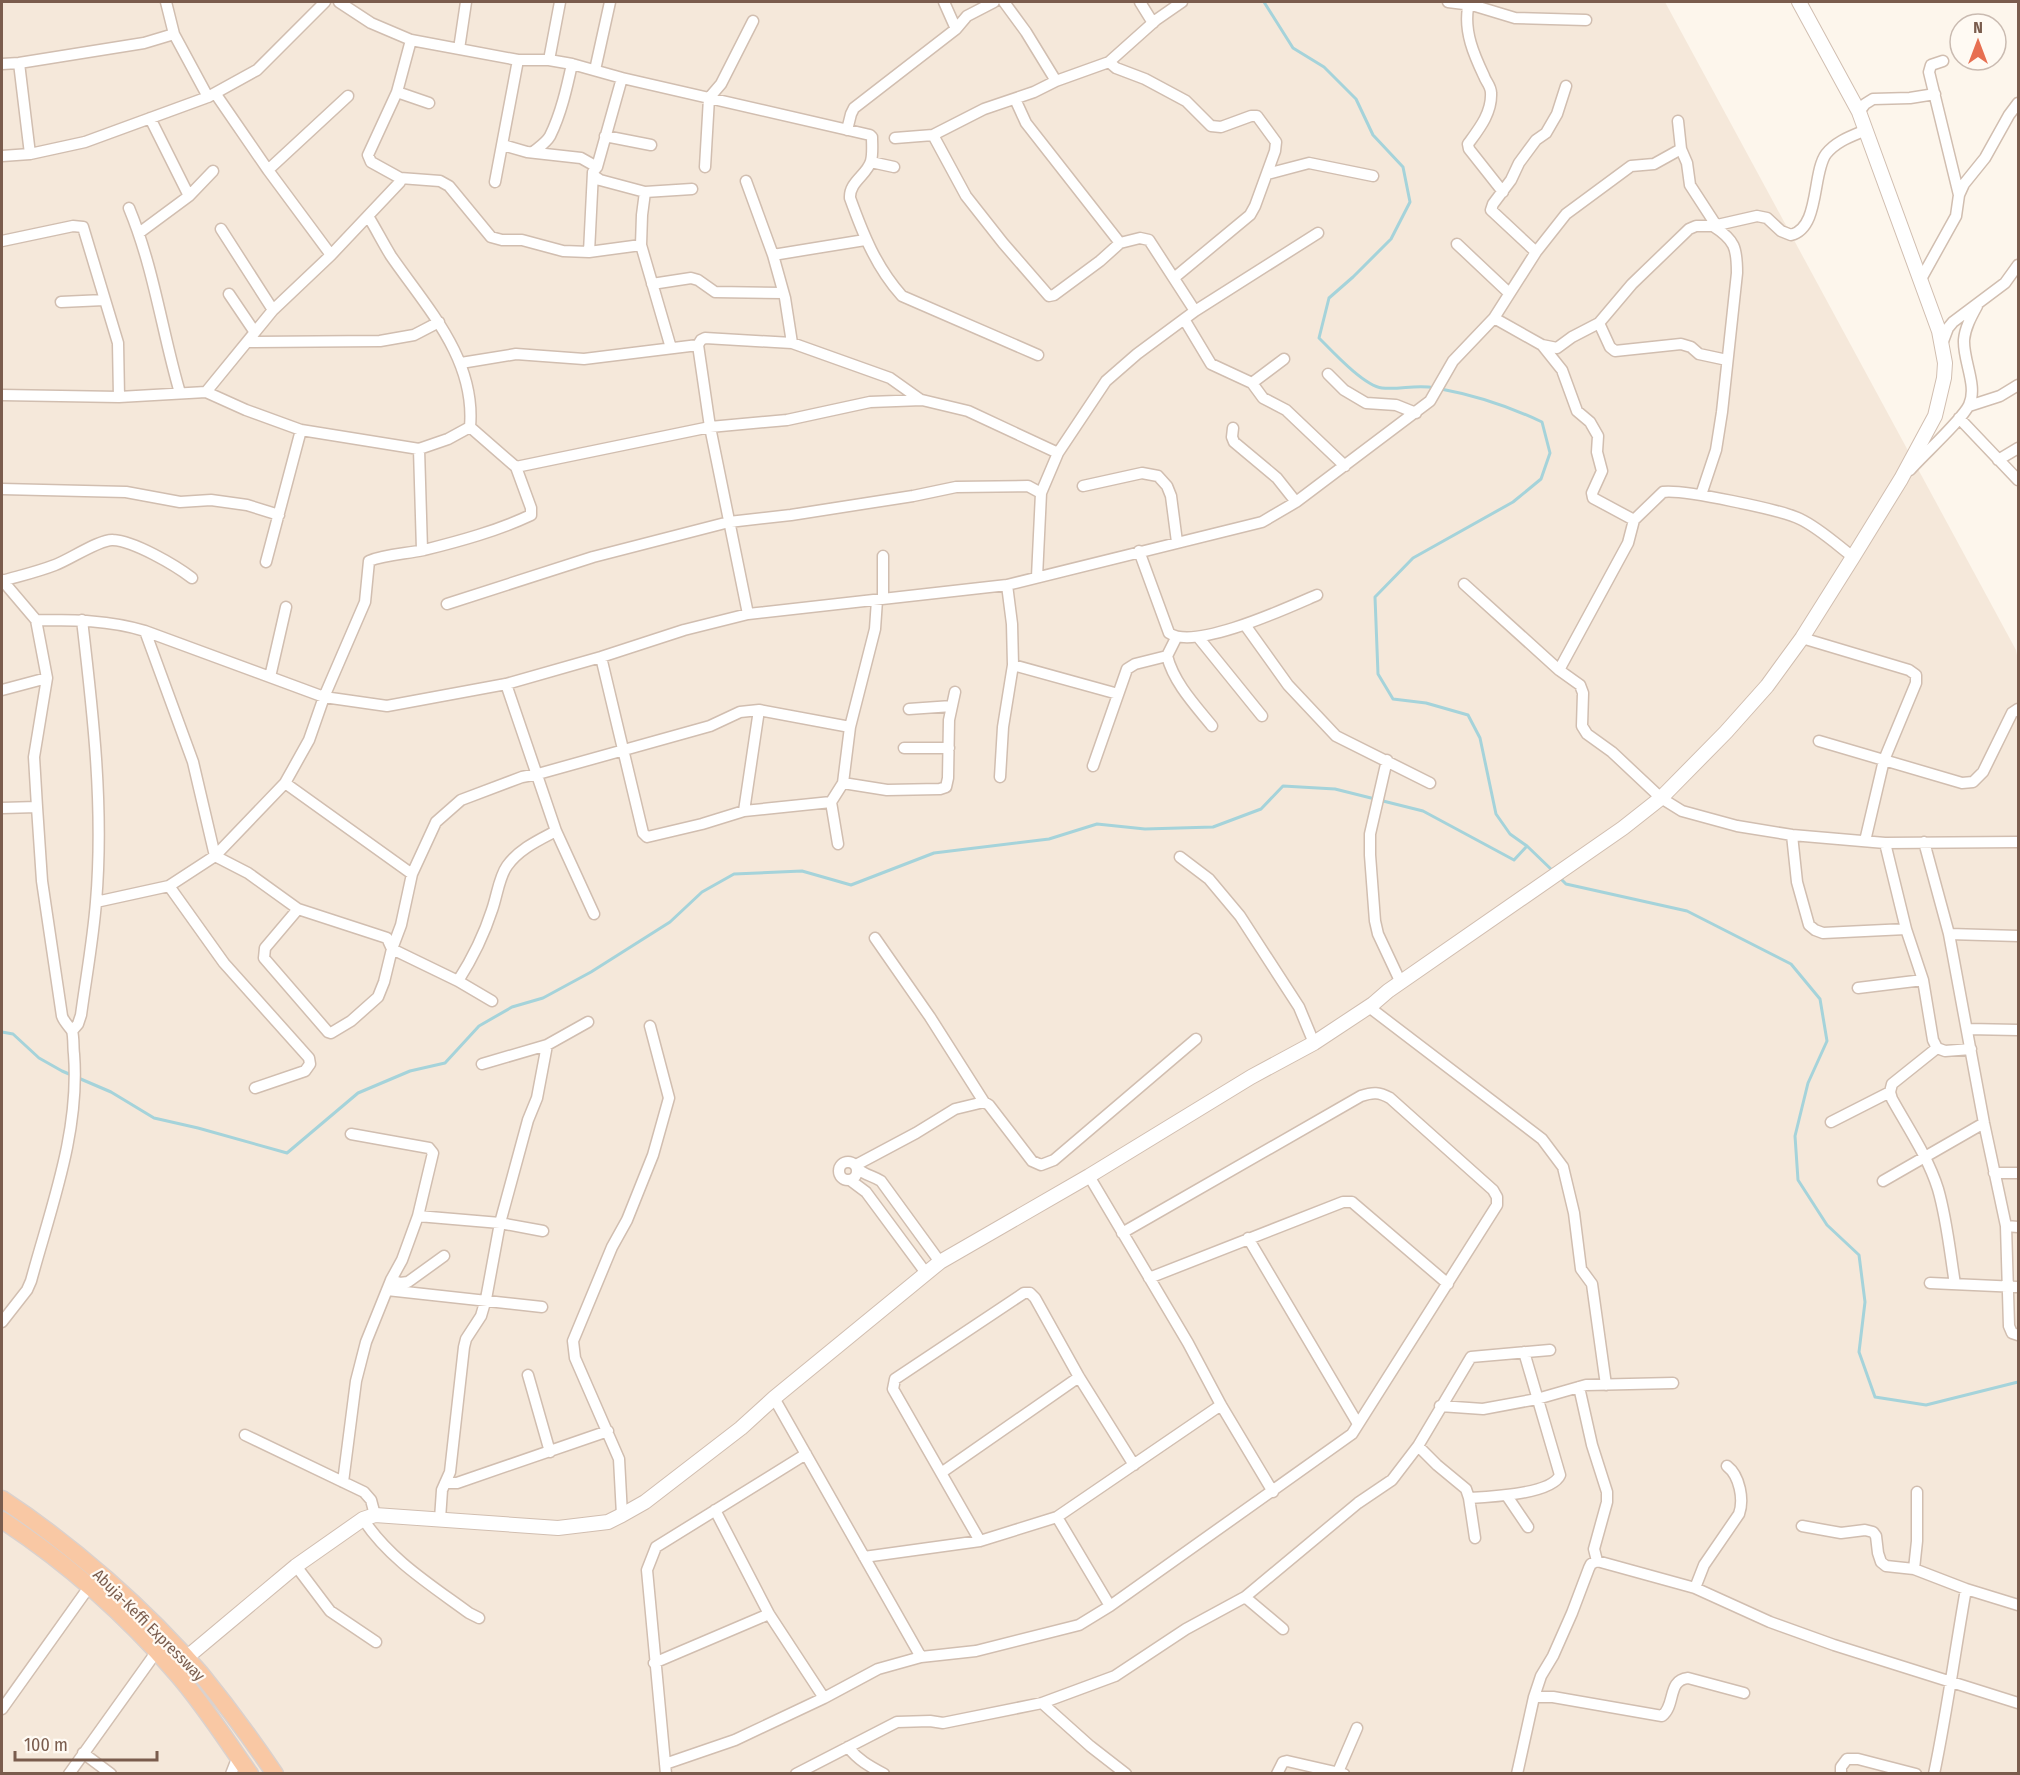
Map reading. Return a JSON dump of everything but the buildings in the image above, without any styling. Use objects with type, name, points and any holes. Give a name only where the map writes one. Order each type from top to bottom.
[{"type":"highway","name":"Abuja-Keffi Expressway","points":[[2,1499],[56,1538],[111,1584],[186,1658],[251,1739],[275,1773]]},
{"type":"highway","name":"Abuja-Keffi Expressway","points":[[2,1522],[42,1548],[89,1587],[157,1651],[202,1705],[250,1773]]},
{"type":"street","points":[[166,2],[174,34],[212,95],[332,255]]},
{"type":"street","points":[[2,156],[30,154],[85,142],[212,95],[257,70],[325,2]]},
{"type":"street","points":[[339,2],[371,23],[411,40],[518,60],[572,63],[622,78],[872,137],[871,162],[850,191],[865,240],[887,280],[902,296],[1038,355]]},
{"type":"street","points":[[459,49],[466,2]]},
{"type":"street","points":[[549,60],[560,2]]},
{"type":"street","points":[[595,70],[610,2]]},
{"type":"street","points":[[944,2],[956,29]]},
{"type":"street","points":[[847,130],[850,114],[854,108],[956,29],[967,16],[994,2]]},
{"type":"street","points":[[1004,2],[1026,32],[1056,81]]},
{"type":"street","points":[[1140,2],[1153,23]]},
{"type":"street","points":[[895,138],[933,135],[984,109],[1109,62],[1153,23],[1182,2]]},
{"type":"street","points":[[186,1658],[296,1566],[369,1517],[440,1519],[558,1528],[608,1522],[622,1515],[653,1496],[741,1428],[774,1398],[940,1262],[1089,1176],[1251,1077],[1314,1043],[1369,1007],[1661,798],[1719,740],[1767,686],[1802,638],[1853,557],[1901,479],[1935,416],[1944,378],[1945,363],[1942,344],[1921,279],[1866,130],[1859,112],[1799,2]]},
{"type":"street","points":[[1447,5],[1464,4],[1515,18],[1586,20]]},
{"type":"street","points":[[1464,4],[1468,9],[1466,26],[1468,37],[1491,93],[1490,105],[1483,123],[1468,144],[1503,192]]},
{"type":"street","points":[[705,167],[709,98],[721,84],[753,21]]},
{"type":"street","points":[[2,64],[144,43],[174,34]]},
{"type":"street","points":[[411,40],[397,92],[368,155],[370,162],[400,178],[440,181],[449,186],[491,237],[502,240],[522,240],[563,251],[589,252],[641,245]]},
{"type":"street","points":[[495,182],[518,60]]},
{"type":"street","points":[[1943,61],[1931,65],[1930,68],[1959,195]]},
{"type":"street","points":[[1109,62],[1116,68],[1145,79],[1186,101],[1211,126],[1221,127],[1257,116],[1276,142],[1267,174],[1250,215],[1174,278]]},
{"type":"street","points":[[19,63],[30,154]]},
{"type":"street","points":[[545,148],[566,90],[572,63]]},
{"type":"street","points":[[589,252],[595,172],[622,78]]},
{"type":"street","points":[[1536,252],[1491,210],[1511,180],[1519,163],[1536,140],[1546,133],[1557,114],[1566,86]]},
{"type":"street","points":[[397,92],[429,103]]},
{"type":"street","points":[[1859,112],[1873,99],[1910,98],[1935,94]]},
{"type":"street","points":[[268,170],[348,96]]},
{"type":"street","points":[[1015,99],[1026,123],[1120,243]]},
{"type":"street","points":[[1921,279],[1956,216],[1959,195],[1964,184],[1985,158],[2009,115],[2019,103]]},
{"type":"street","points":[[150,118],[189,196]]},
{"type":"street","points":[[1678,121],[1681,149],[1687,163],[1690,185],[1718,228],[1734,244],[1737,258],[1733,325],[1716,450],[1701,495]]},
{"type":"street","points":[[1494,318],[1542,345],[1557,348],[1599,323],[1632,284],[1683,234],[1696,226],[1718,228],[1732,221],[1757,216],[1767,218],[1781,231],[1791,235],[1800,231],[1807,221],[1821,165],[1826,154],[1841,141],[1866,130]]},
{"type":"street","points":[[933,135],[966,196],[1049,296],[1054,295],[1100,261],[1120,243],[1140,238],[1149,240],[1195,311]]},
{"type":"street","points":[[605,136],[651,145]]},
{"type":"street","points":[[503,145],[526,152],[545,148],[581,158],[600,180],[645,192],[692,189]]},
{"type":"street","points":[[36,620],[119,623],[324,697],[387,706],[506,684],[684,630],[748,614],[1007,585],[1262,522],[1296,502],[1416,413],[1430,400],[1453,361],[1494,318],[1536,252],[1566,214],[1631,166],[1654,164],[1681,149]]},
{"type":"street","points":[[871,162],[894,167]]},
{"type":"street","points":[[1267,174],[1309,163],[1373,176]]},
{"type":"street","points":[[139,233],[189,196],[213,171]]},
{"type":"street","points":[[206,392],[273,310],[332,255],[400,182],[400,178]]},
{"type":"street","points":[[746,181],[773,255],[792,343]]},
{"type":"street","points":[[645,192],[641,245],[671,348]]},
{"type":"street","points":[[129,208],[139,233],[180,393]]},
{"type":"street","points":[[369,216],[390,254],[439,322],[461,363],[472,408],[470,427]]},
{"type":"street","points":[[2,241],[74,226],[83,227],[118,343],[119,397]]},
{"type":"street","points":[[221,229],[273,310]]},
{"type":"street","points":[[1037,578],[1041,493],[1058,453],[1106,381],[1137,354],[1195,311],[1318,233]]},
{"type":"street","points":[[773,255],[865,240]]},
{"type":"street","points":[[1457,244],[1509,293]]},
{"type":"street","points":[[1942,344],[1953,322],[2005,283],[2019,265]]},
{"type":"street","points":[[652,284],[691,278],[699,280],[716,292],[783,293]]},
{"type":"street","points":[[229,294],[254,331]]},
{"type":"street","points":[[61,302],[104,300]]},
{"type":"street","points":[[1901,479],[1969,406],[1972,388],[1965,357],[1964,338],[1977,306]]},
{"type":"street","points":[[1184,319],[1211,364],[1252,383],[1263,398],[1286,410],[1345,466]]},
{"type":"street","points":[[248,342],[380,341],[414,335],[439,322]]},
{"type":"street","points":[[1599,323],[1610,347],[1615,351],[1681,344],[1691,347],[1700,354],[1727,360]]},
{"type":"street","points":[[748,614],[710,428],[698,345],[701,340],[705,338],[792,343],[890,378],[922,400]]},
{"type":"street","points":[[461,363],[516,354],[584,359],[698,345]]},
{"type":"street","points":[[1542,345],[1562,370],[1577,411],[1590,422],[1598,436],[1597,452],[1602,471],[1592,493],[1593,498],[1634,520]]},
{"type":"street","points":[[1252,383],[1284,359]]},
{"type":"street","points":[[1328,374],[1344,390],[1366,403],[1396,405],[1416,413]]},
{"type":"street","points":[[1969,406],[2000,396],[2019,385]]},
{"type":"street","points":[[2,395],[119,397],[206,392],[246,410],[301,430],[419,449],[448,439],[470,427]]},
{"type":"street","points":[[516,467],[710,428],[787,420],[870,402],[922,400],[968,411],[1058,453]]},
{"type":"street","points":[[1959,418],[2019,480]]},
{"type":"street","points":[[96,902],[169,886],[214,856],[285,783],[309,740],[324,697],[365,602],[369,561],[380,556],[422,550],[500,528],[531,515],[531,508],[516,467],[470,427]]},
{"type":"street","points":[[1233,428],[1234,442],[1277,478],[1296,502]]},
{"type":"street","points":[[266,562],[301,430]]},
{"type":"street","points":[[1998,460],[2019,448]]},
{"type":"street","points":[[419,449],[422,550]]},
{"type":"street","points":[[1083,486],[1142,473],[1158,476],[1167,486],[1171,496],[1177,542]]},
{"type":"street","points":[[447,604],[593,557],[729,522],[836,508],[956,487],[1028,486],[1041,493]]},
{"type":"street","points":[[2,489],[126,492],[180,502],[211,500],[247,505],[279,515]]},
{"type":"street","points":[[1559,670],[1628,543],[1634,520],[1664,492],[1701,495],[1791,514],[1811,525],[1853,557]]},
{"type":"street","points":[[2,1322],[32,1281],[69,1140],[74,1109],[75,1066],[72,1031],[65,1024],[62,1016],[42,881],[34,757],[47,678],[36,620],[2,580],[55,565],[105,540],[115,539],[147,551],[192,578]]},
{"type":"street","points":[[1139,551],[1169,633],[1176,638],[1198,637],[1245,625],[1317,595]]},
{"type":"street","points":[[838,844],[831,802],[843,783],[850,727],[875,629],[880,600],[883,556]]},
{"type":"street","points":[[1464,584],[1559,670],[1580,685],[1583,693],[1582,726],[1587,734],[1612,752],[1661,798],[1682,811],[1737,826],[1792,835],[1885,843],[2019,842]]},
{"type":"street","points":[[1000,777],[1003,728],[1013,665],[1012,624],[1007,585]]},
{"type":"street","points":[[270,677],[286,607]]},
{"type":"street","points":[[72,1031],[81,1015],[96,902],[99,808],[93,710],[82,620]]},
{"type":"street","points":[[1245,625],[1288,686],[1336,736],[1430,783]]},
{"type":"street","points":[[145,631],[193,762],[214,856]]},
{"type":"street","points":[[1198,637],[1262,716]]},
{"type":"street","points":[[1093,766],[1127,669],[1135,664],[1167,656],[1176,638]]},
{"type":"street","points":[[1802,638],[1909,670],[1916,675],[1916,683],[1884,760],[1865,841]]},
{"type":"street","points":[[1167,656],[1183,690],[1212,726]]},
{"type":"street","points":[[600,657],[643,833],[647,837],[744,811],[831,802]]},
{"type":"street","points":[[1013,665],[1118,694]]},
{"type":"street","points":[[2,690],[47,678]]},
{"type":"street","points":[[506,684],[556,831],[594,914]]},
{"type":"street","points":[[843,783],[887,790],[946,787],[949,720],[955,692]]},
{"type":"street","points":[[909,709],[952,706]]},
{"type":"street","points":[[1819,741],[1962,783],[1973,782],[1983,772],[2012,713],[2019,709]]},
{"type":"street","points":[[298,909],[265,948],[264,958],[331,1033],[351,1021],[378,997],[401,925],[412,874],[436,822],[460,800],[522,777],[710,726],[740,712],[759,710],[850,727]]},
{"type":"street","points":[[744,811],[759,710]]},
{"type":"street","points":[[904,748],[949,748]]},
{"type":"street","points":[[1387,760],[1370,834],[1370,855],[1375,921],[1382,945],[1401,983]]},
{"type":"street","points":[[285,783],[412,874]]},
{"type":"street","points":[[2,808],[37,807]]},
{"type":"street","points":[[458,981],[471,961],[492,912],[506,867],[516,855],[534,842],[556,831]]},
{"type":"street","points":[[1792,835],[1797,882],[1809,925],[1815,930],[1823,933],[1906,929]]},
{"type":"street","points":[[1924,842],[1949,934],[1984,1123],[2006,1226],[2013,1287],[2009,1326],[2012,1333],[2019,1335]]},
{"type":"street","points":[[1885,843],[1906,929],[1923,980],[1936,1048]]},
{"type":"street","points":[[214,856],[248,873],[298,909],[387,938],[392,949],[458,981],[492,1001]]},
{"type":"street","points":[[1180,857],[1209,879],[1239,916],[1299,1007],[1314,1043]]},
{"type":"street","points":[[169,886],[224,963],[309,1058],[310,1064],[305,1071],[255,1088]]},
{"type":"street","points":[[1949,934],[2019,936]]},
{"type":"street","points":[[874,938],[930,1017],[984,1102],[989,1105],[1032,1161],[1041,1165],[1054,1160],[1196,1039]]},
{"type":"street","points":[[1858,988],[1923,980]]},
{"type":"street","points":[[1369,1007],[1542,1138],[1563,1167],[1574,1213],[1581,1269],[1592,1284],[1606,1385]]},
{"type":"street","points":[[482,1064],[547,1045],[588,1022]]},
{"type":"street","points":[[622,1515],[619,1459],[575,1358],[573,1341],[653,1155],[669,1098],[650,1026]]},
{"type":"street","points":[[1968,1029],[2019,1030]]},
{"type":"street","points":[[440,1519],[442,1490],[450,1472],[464,1347],[466,1339],[481,1316],[486,1299],[500,1223],[528,1120],[537,1098],[547,1045]]},
{"type":"street","points":[[1936,1048],[1945,1051],[1971,1049]]},
{"type":"street","points":[[1936,1048],[1892,1084],[1890,1092],[1925,1156],[1937,1188],[1946,1221],[1956,1284]]},
{"type":"street","points":[[806,1454],[656,1547],[650,1558],[647,1570],[665,1769],[735,1740],[824,1698],[878,1669],[921,1657],[976,1651],[1079,1625],[1110,1606],[1352,1434],[1497,1205],[1497,1197],[1493,1190],[1390,1098],[1379,1092],[1371,1092],[1360,1096],[1122,1233]]},
{"type":"street","points":[[1831,1122],[1890,1092]]},
{"type":"street","points":[[850,1180],[855,1178],[857,1167],[956,1109],[984,1102]]},
{"type":"street","points":[[1883,1180],[1984,1123]]},
{"type":"street","points":[[343,1482],[356,1381],[366,1342],[389,1285],[402,1260],[418,1216],[433,1153],[429,1148],[351,1134]]},
{"type":"street","points":[[926,1273],[866,1192],[850,1180],[841,1177],[840,1168],[847,1162],[866,1175],[881,1181],[940,1262]]},
{"type":"street","points":[[1994,1173],[2019,1173]]},
{"type":"street","points":[[1089,1176],[1273,1492]]},
{"type":"street","points":[[1149,1278],[1343,1202],[1352,1202],[1448,1284]]},
{"type":"street","points":[[418,1216],[500,1223],[543,1232]]},
{"type":"street","points":[[2006,1226],[2019,1227]]},
{"type":"street","points":[[1248,1238],[1358,1425]]},
{"type":"street","points":[[389,1285],[408,1282],[444,1256]]},
{"type":"street","points":[[1930,1283],[2013,1287]]},
{"type":"street","points":[[389,1285],[542,1306]]},
{"type":"street","points":[[980,1540],[893,1389],[895,1379],[1024,1293],[1030,1293],[1035,1298],[1079,1377],[1134,1465]]},
{"type":"street","points":[[796,1773],[897,1722],[943,1723],[1042,1703],[1115,1676],[1186,1629],[1245,1597],[1358,1503],[1392,1480],[1418,1446],[1471,1356],[1550,1350]]},
{"type":"street","points":[[1469,1498],[1507,1496],[1554,1484],[1560,1475],[1524,1352]]},
{"type":"street","points":[[528,1376],[550,1452]]},
{"type":"street","points":[[942,1473],[1079,1377]]},
{"type":"street","points":[[1440,1406],[1483,1409],[1537,1399],[1579,1387],[1673,1383]]},
{"type":"street","points":[[1579,1387],[1592,1445],[1607,1492],[1607,1502],[1594,1549],[1597,1561]]},
{"type":"street","points":[[774,1398],[921,1657]]},
{"type":"street","points":[[864,1557],[980,1540],[1057,1517],[1221,1405]]},
{"type":"street","points":[[445,1483],[457,1483],[608,1431]]},
{"type":"street","points":[[245,1435],[364,1492],[371,1500],[369,1517],[375,1537],[410,1569],[469,1613],[479,1617]]},
{"type":"street","points":[[1418,1446],[1466,1489],[1475,1538]]},
{"type":"street","points":[[1695,1588],[1704,1565],[1739,1514],[1742,1506],[1734,1474],[1727,1466]]},
{"type":"street","points":[[1914,1569],[1917,1541],[1917,1492]]},
{"type":"street","points":[[1507,1496],[1528,1527]]},
{"type":"street","points":[[715,1510],[769,1614],[824,1698]]},
{"type":"street","points":[[1057,1517],[1110,1606]]},
{"type":"street","points":[[1802,1526],[1841,1533],[1865,1530],[1873,1532],[1876,1536],[1881,1562],[1886,1566],[1914,1569],[1966,1589],[2019,1605]]},
{"type":"street","points":[[1517,1773],[1541,1676],[1553,1656],[1589,1568],[1597,1561],[1695,1588],[1770,1622],[1949,1683],[2019,1703]]},
{"type":"street","points":[[296,1566],[330,1611],[376,1642]]},
{"type":"street","points":[[2,1709],[89,1587]]},
{"type":"street","points":[[1934,1773],[1947,1712],[1949,1683],[1966,1589]]},
{"type":"street","points":[[1245,1597],[1283,1629]]},
{"type":"street","points":[[654,1663],[769,1614]]},
{"type":"street","points":[[69,1773],[157,1651]]},
{"type":"street","points":[[1534,1697],[1553,1697],[1662,1716],[1667,1712],[1676,1682],[1681,1678],[1744,1693]]},
{"type":"street","points":[[1042,1703],[1090,1746],[1126,1773]]},
{"type":"street","points":[[1277,1773],[1283,1762],[1287,1761],[1341,1773],[1357,1728]]},
{"type":"street","points":[[848,1746],[866,1765],[884,1773]]},
{"type":"street","points":[[82,1753],[111,1773]]},
{"type":"street","points":[[231,1773],[238,1756]]},
{"type":"street","points":[[1840,1773],[1847,1759],[1858,1759],[1916,1773]]},
{"type":"shaded area","points":[[2,2],[1665,2],[2016,650],[2018,661],[2018,1773],[2,1774]]},
{"type":"waterway","points":[[1264,2],[1293,48],[1324,67],[1356,99],[1373,135],[1403,167],[1410,202],[1391,239],[1329,298],[1319,338],[1349,367],[1375,386],[1435,388]]},
{"type":"waterway","points":[[1441,389],[1493,402],[1542,422],[1550,453],[1541,479],[1513,502],[1413,558],[1375,597],[1378,674],[1393,699],[1426,703],[1468,715],[1480,738],[1496,814],[1510,834],[1527,846],[1554,872]]},
{"type":"waterway","points":[[2,1032],[13,1034],[39,1058],[62,1071],[111,1092],[154,1118],[287,1153],[358,1093],[410,1071],[445,1063],[479,1026],[512,1007],[543,998],[591,972],[670,922],[702,892],[734,874],[802,871],[851,885],[934,853],[1049,839],[1097,824],[1145,829],[1213,827],[1261,809],[1283,786],[1335,789],[1423,811],[1514,860],[1527,846]]},
{"type":"waterway","points":[[1559,877],[1566,884],[1687,911],[1791,964],[1820,999],[1827,1041],[1808,1083],[1795,1136],[1798,1180],[1827,1225],[1859,1255],[1865,1302],[1859,1352],[1875,1397],[1926,1405],[2018,1382]]}]
